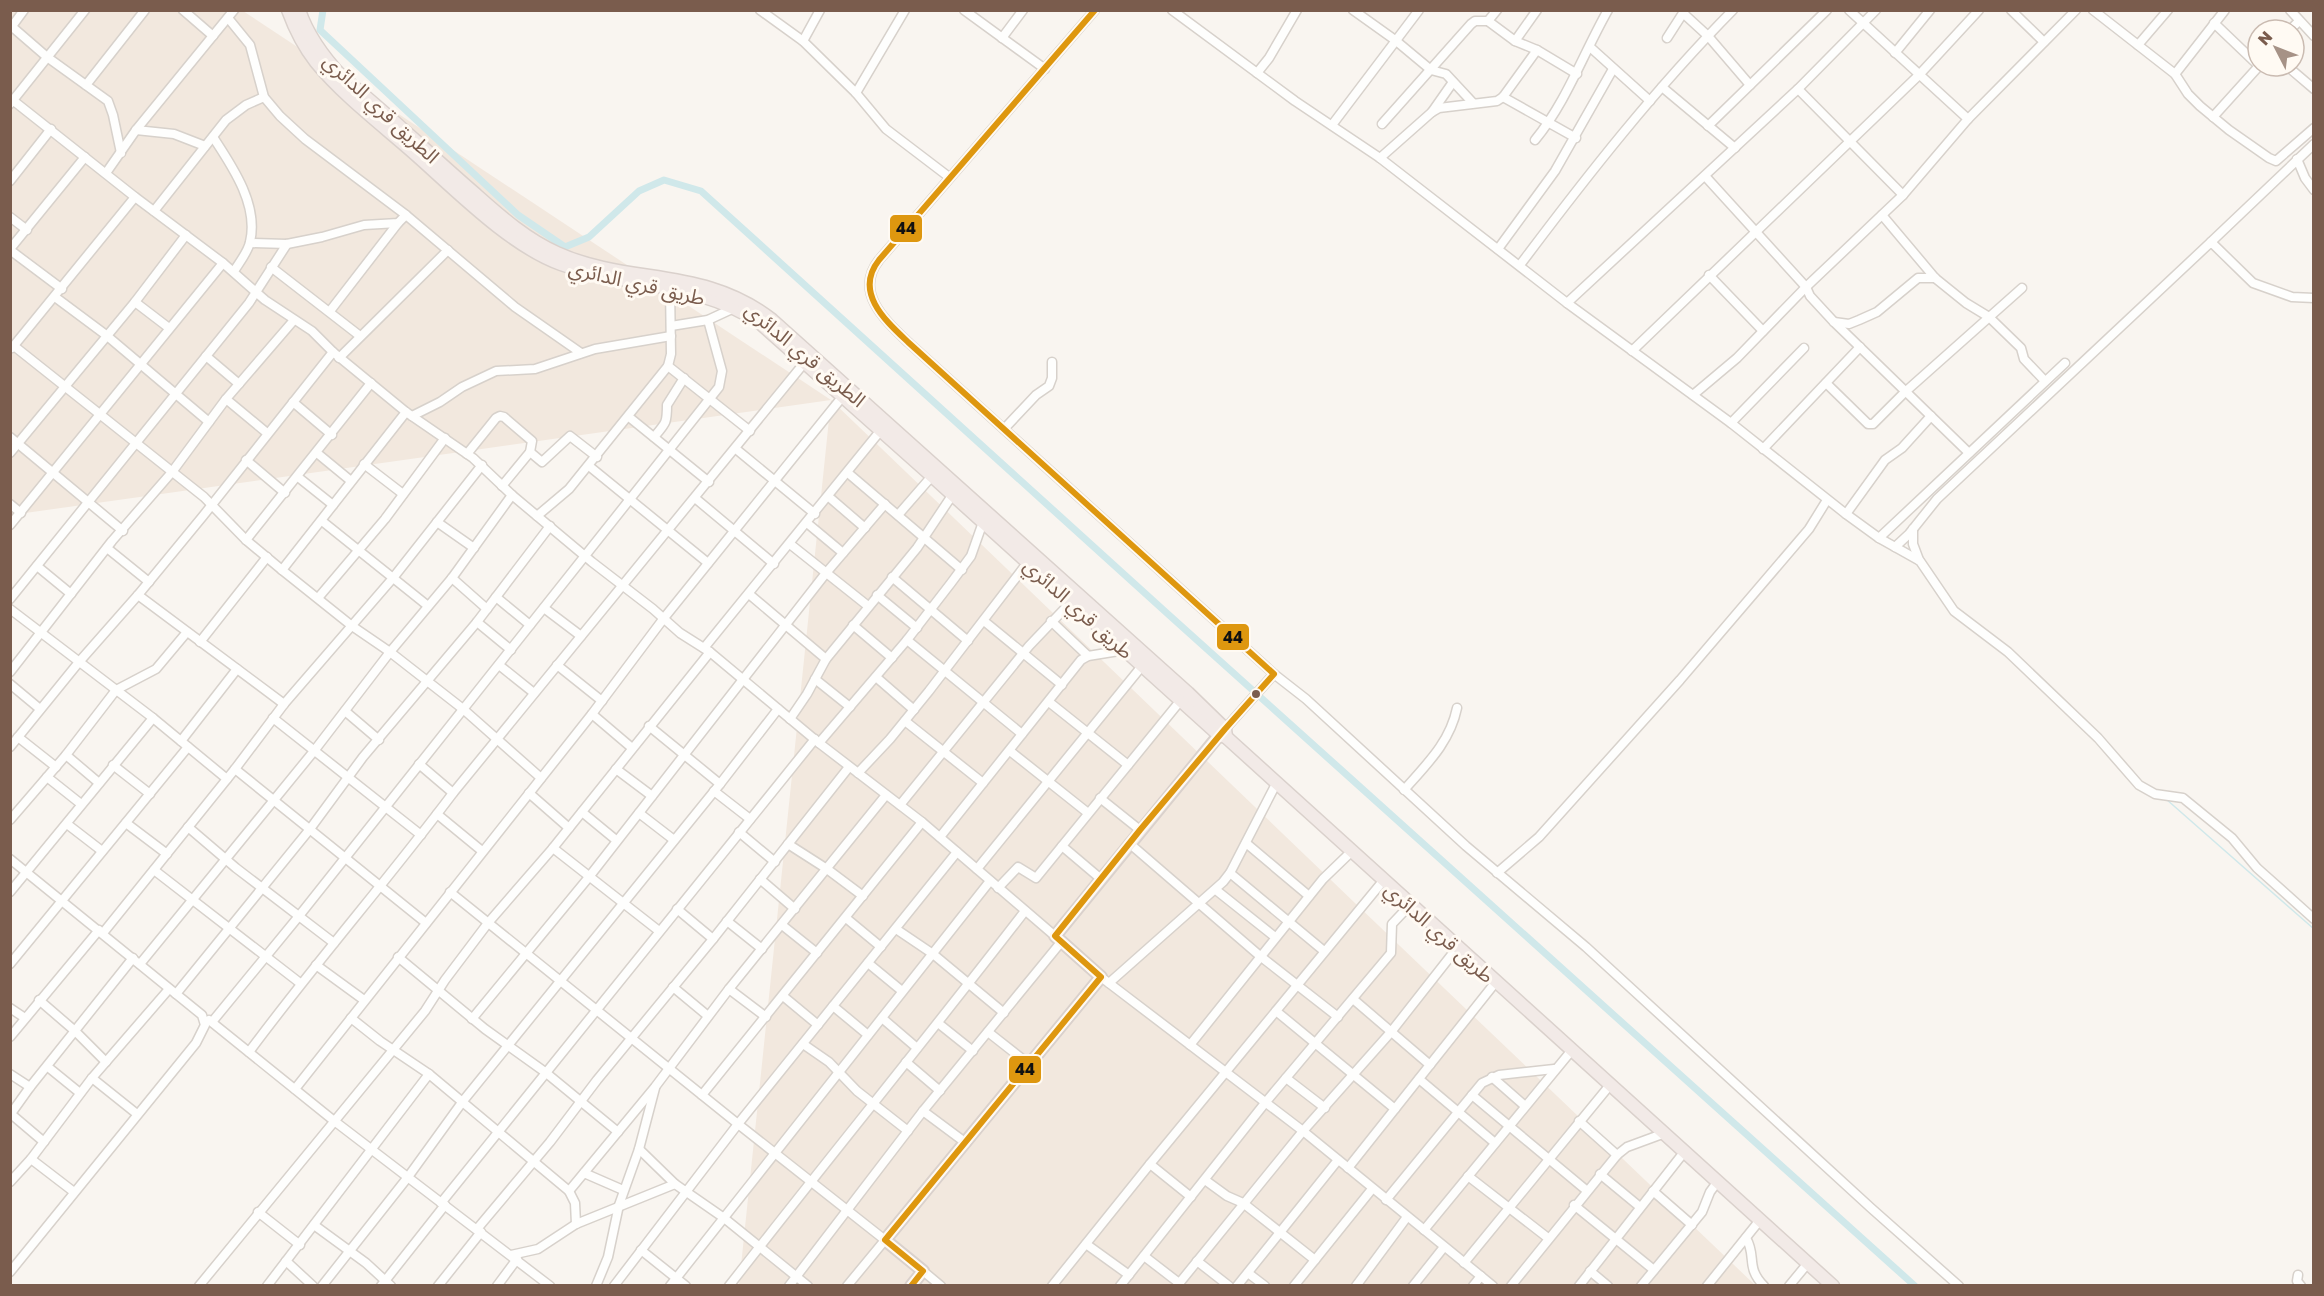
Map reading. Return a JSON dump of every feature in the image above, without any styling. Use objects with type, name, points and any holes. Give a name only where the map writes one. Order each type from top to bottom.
[{"type":"highway","name":"طريق قري الدائري","points":[[288,10],[309,53],[328,75],[512,237],[542,256],[583,272],[700,295],[734,308],[760,323],[1142,666],[1223,734],[1833,1286]]},
{"type":"highway","name":"الطريق قري الدائري","points":[[299,10],[312,39],[343,78],[493,210],[537,243],[557,253],[592,265],[706,286],[740,299],[767,316],[1172,678],[1223,734]]},
{"type":"main road","points":[[911,1286],[922,1270],[885,1240],[1030,1065],[1105,980],[1058,938],[1140,830],[1223,734]]},
{"type":"street","points":[[24,10],[11,27],[47,57],[108,101],[121,153]]},
{"type":"street","points":[[85,10],[11,101],[51,129],[154,212],[223,263],[255,292],[312,331],[336,355],[409,414],[482,465],[502,486],[585,556],[680,633],[707,650],[743,678],[849,767],[922,822],[1058,938],[1004,1013],[923,1111],[789,1286]]},
{"type":"street","points":[[86,85],[145,10]]},
{"type":"street","points":[[183,10],[213,36]]},
{"type":"street","points":[[106,173],[136,130],[234,10]]},
{"type":"street","points":[[803,41],[820,10]]},
{"type":"street","points":[[856,93],[905,10]]},
{"type":"street","points":[[964,10],[1045,69]]},
{"type":"street","points":[[1002,38],[1023,10]]},
{"type":"street","points":[[1095,10],[875,265],[870,284],[872,297],[883,318],[1274,674],[1305,699],[1497,873],[1586,947],[1959,1286]]},
{"type":"street","points":[[1172,10],[1302,107],[1380,158],[1568,303],[1731,423],[1846,514],[1879,538],[1920,561]]},
{"type":"street","points":[[1257,73],[1269,58],[1297,10]]},
{"type":"street","points":[[1332,125],[1419,10]]},
{"type":"street","points":[[1488,21],[1497,10]]},
{"type":"street","points":[[1515,41],[1537,10]]},
{"type":"street","points":[[1535,140],[1549,123],[1577,74],[1608,10]]},
{"type":"street","points":[[1520,265],[1574,193],[1650,101],[1733,10]]},
{"type":"street","points":[[1708,126],[1827,10]]},
{"type":"street","points":[[1849,10],[1968,119]]},
{"type":"street","points":[[1568,303],[1798,89],[1864,25],[1876,10]]},
{"type":"street","points":[[1895,53],[1930,10]]},
{"type":"street","points":[[1632,351],[1919,75],[1979,10]]},
{"type":"street","points":[[2011,10],[2044,42]]},
{"type":"street","points":[[1693,395],[1737,358],[1806,287],[1903,195],[1968,119],[2076,10]]},
{"type":"street","points":[[2093,10],[2175,74],[2188,94],[2213,117],[2251,145],[2289,167]]},
{"type":"street","points":[[2138,45],[2168,10]]},
{"type":"street","points":[[2175,74],[2225,10]]},
{"type":"street","points":[[764,12],[803,41],[856,93],[886,129],[949,177]]},
{"type":"street","points":[[1360,12],[1431,70],[1446,74],[1473,103]]},
{"type":"street","points":[[1666,38],[1685,12],[1750,85]]},
{"type":"street","points":[[228,18],[250,45],[264,97],[280,116],[305,139],[406,215],[515,307],[581,353]]},
{"type":"street","points":[[1382,124],[1475,21],[1488,21],[1515,41],[1538,50],[1577,74]]},
{"type":"street","points":[[2214,23],[2246,54]]},
{"type":"street","points":[[1590,47],[1650,101]]},
{"type":"street","points":[[1380,158],[1439,108],[1491,103],[1503,97],[1538,50]]},
{"type":"street","points":[[1498,249],[1555,171],[1576,138],[1613,69]]},
{"type":"street","points":[[2213,117],[2247,78]]},
{"type":"street","points":[[2301,78],[2313,89]]},
{"type":"street","points":[[1432,112],[1453,82]]},
{"type":"street","points":[[1662,87],[1735,148]]},
{"type":"street","points":[[1798,89],[1903,195]]},
{"type":"street","points":[[154,212],[205,146],[235,112],[264,97]]},
{"type":"street","points":[[1503,97],[1576,138]]},
{"type":"street","points":[[2276,160],[2313,128]]},
{"type":"street","points":[[10,181],[51,129]]},
{"type":"street","points":[[136,130],[174,134],[205,146]]},
{"type":"street","points":[[213,137],[248,200],[251,219],[250,243],[234,272]]},
{"type":"street","points":[[1895,547],[1937,499],[2313,144]]},
{"type":"street","points":[[62,288],[10,250],[85,157]]},
{"type":"street","points":[[2297,159],[2313,190]]},
{"type":"street","points":[[1705,176],[1806,287],[1810,296],[1834,322],[1969,453]]},
{"type":"street","points":[[135,197],[12,348],[65,386],[137,443],[211,505],[246,540],[282,570],[463,709],[541,778]]},
{"type":"street","points":[[330,311],[406,215]]},
{"type":"street","points":[[1882,215],[1935,278],[1966,303],[1989,317],[2021,348],[2024,359],[2045,381]]},
{"type":"street","points":[[10,217],[27,230]]},
{"type":"street","points":[[250,243],[287,244],[364,225],[398,223]]},
{"type":"street","points":[[10,453],[135,302],[186,235]]},
{"type":"street","points":[[2211,242],[2253,283],[2292,297],[2313,298]]},
{"type":"street","points":[[10,599],[249,303],[287,244]]},
{"type":"street","points":[[10,747],[78,662],[138,595],[293,402],[336,355],[360,336],[448,250]]},
{"type":"street","points":[[10,525],[101,416],[223,263]]},
{"type":"street","points":[[271,267],[360,336]]},
{"type":"street","points":[[1709,275],[1763,331]]},
{"type":"street","points":[[1834,322],[1850,324],[1877,312],[1918,278],[1935,278]]},
{"type":"street","points":[[537,516],[569,489],[597,457],[668,366],[671,359],[670,288]]},
{"type":"street","points":[[1826,382],[1870,425],[2022,288]]},
{"type":"street","points":[[55,297],[210,422]]},
{"type":"street","points":[[135,302],[170,328]]},
{"type":"street","points":[[671,326],[708,320],[734,308]]},
{"type":"street","points":[[10,672],[107,548],[172,472],[226,399],[294,320]]},
{"type":"street","points":[[212,1022],[346,858],[719,387],[722,372],[708,320]]},
{"type":"street","points":[[282,570],[364,464],[409,414],[436,405],[462,387],[491,372],[535,369],[581,353],[671,336]]},
{"type":"street","points":[[1763,449],[1860,347]]},
{"type":"street","points":[[1731,423],[1804,348]]},
{"type":"street","points":[[206,356],[239,384]]},
{"type":"street","points":[[249,1052],[300,983],[453,793],[805,362]]},
{"type":"street","points":[[1004,429],[1036,395],[1049,386],[1052,378],[1052,362]]},
{"type":"street","points":[[1879,538],[2065,363]]},
{"type":"street","points":[[668,366],[750,432]]},
{"type":"street","points":[[654,437],[666,423],[667,405],[684,378]]},
{"type":"street","points":[[246,540],[332,435],[371,383]]},
{"type":"street","points":[[296,1089],[602,701],[664,618],[843,396]]},
{"type":"street","points":[[226,399],[267,433]]},
{"type":"street","points":[[293,402],[332,435]]},
{"type":"street","points":[[467,454],[500,416],[532,441],[530,452],[502,486]]},
{"type":"street","points":[[1846,514],[1885,460],[1902,448],[1931,416]]},
{"type":"street","points":[[628,417],[709,482]]},
{"type":"street","points":[[199,1286],[333,1120],[425,1011],[488,923],[582,812],[749,594],[881,430]]},
{"type":"street","points":[[530,452],[542,462],[570,436],[597,457]]},
{"type":"street","points":[[10,437],[123,531]]},
{"type":"street","points":[[318,598],[385,519],[445,438]]},
{"type":"street","points":[[736,449],[815,514]]},
{"type":"street","points":[[316,453],[351,481]]},
{"type":"street","points":[[246,460],[285,493]]},
{"type":"street","points":[[364,464],[403,494]]},
{"type":"street","points":[[10,1038],[39,1000],[154,870],[284,704],[393,578],[482,465]]},
{"type":"street","points":[[589,466],[708,563]]},
{"type":"street","points":[[848,473],[962,570]]},
{"type":"street","points":[[898,515],[932,476]]},
{"type":"street","points":[[298,477],[333,505]]},
{"type":"street","points":[[790,719],[826,659],[924,538],[953,494]]},
{"type":"street","points":[[44,1142],[11,1114],[30,1087],[75,1031],[194,899],[314,751],[390,652],[452,578],[513,495]]},
{"type":"street","points":[[829,497],[865,528]]},
{"type":"street","points":[[695,498],[774,564]]},
{"type":"street","points":[[1497,873],[1539,837],[1680,680],[1809,529],[1827,500]]},
{"type":"street","points":[[10,504],[21,513]]},
{"type":"street","points":[[472,1019],[589,877],[826,573],[885,504]]},
{"type":"street","points":[[322,521],[428,606]]},
{"type":"street","points":[[437,522],[474,548]]},
{"type":"street","points":[[314,1225],[350,1251],[386,1284],[497,1132],[739,832],[917,628],[973,553],[983,522]]},
{"type":"street","points":[[807,523],[843,553]]},
{"type":"street","points":[[12,1177],[31,1159],[106,1062],[230,928],[310,829],[348,777],[488,609],[549,526]]},
{"type":"street","points":[[1913,529],[1913,544],[1920,561],[1954,611],[1998,642],[2098,738],[2139,784],[2150,792],[2183,798],[2191,804],[2232,838],[2257,868],[2313,919]]},
{"type":"street","points":[[790,544],[868,606]]},
{"type":"street","points":[[107,548],[148,582]]},
{"type":"street","points":[[200,642],[267,557]]},
{"type":"street","points":[[858,773],[914,710],[1028,562]]},
{"type":"street","points":[[37,566],[71,594]]},
{"type":"street","points":[[892,577],[968,641]]},
{"type":"street","points":[[452,578],[488,609]]},
{"type":"street","points":[[749,594],[826,659]]},
{"type":"street","points":[[138,595],[284,704]]},
{"type":"street","points":[[877,595],[917,628]]},
{"type":"street","points":[[496,597],[530,625]]},
{"type":"street","points":[[900,806],[1023,654],[1051,621],[1071,602]]},
{"type":"street","points":[[544,608],[581,636]]},
{"type":"street","points":[[10,609],[153,718],[227,779]]},
{"type":"street","points":[[984,621],[1062,685]]},
{"type":"street","points":[[1051,621],[1088,656]]},
{"type":"street","points":[[477,622],[511,650]]},
{"type":"street","points":[[853,625],[892,658]]},
{"type":"street","points":[[10,820],[66,755],[116,690],[156,669],[187,632]]},
{"type":"street","points":[[907,640],[1022,735]]},
{"type":"street","points":[[940,837],[1082,660],[1088,656],[1125,650]]},
{"type":"street","points":[[499,664],[534,693]]},
{"type":"street","points":[[557,666],[602,701]]},
{"type":"street","points":[[977,869],[1142,666]]},
{"type":"street","points":[[10,964],[150,794],[237,669]]},
{"type":"street","points":[[1223,734],[1274,674]]},
{"type":"street","points":[[876,677],[914,710]]},
{"type":"street","points":[[815,679],[850,707]]},
{"type":"street","points":[[10,684],[40,709]]},
{"type":"street","points":[[998,888],[1018,867],[1036,878],[1181,700]]},
{"type":"street","points":[[1049,702],[1128,765]]},
{"type":"street","points":[[1404,790],[1442,746],[1452,729],[1457,708]]},
{"type":"street","points":[[322,1286],[408,1177],[463,1101],[717,788],[778,709]]},
{"type":"street","points":[[345,711],[379,740]]},
{"type":"street","points":[[591,714],[632,748]]},
{"type":"street","points":[[10,892],[153,718]]},
{"type":"street","points":[[273,718],[421,835]]},
{"type":"street","points":[[905,721],[983,783]]},
{"type":"street","points":[[649,726],[750,819]]},
{"type":"street","points":[[18,737],[56,767]]},
{"type":"street","points":[[1010,751],[1088,813]]},
{"type":"street","points":[[66,755],[99,783]]},
{"type":"street","points":[[419,764],[453,793]]},
{"type":"street","points":[[113,765],[150,794]]},
{"type":"street","points":[[438,1286],[581,1101],[849,767]]},
{"type":"street","points":[[235,769],[426,923]]},
{"type":"street","points":[[616,769],[652,796]]},
{"type":"street","points":[[47,777],[81,804]]},
{"type":"street","points":[[1276,784],[1230,873],[1216,890],[1121,970],[1105,980],[1304,1131],[1493,1286]]},
{"type":"street","points":[[529,794],[569,828]]},
{"type":"street","points":[[569,1191],[655,1087],[729,989],[886,795]]},
{"type":"street","points":[[1100,798],[1140,830]]},
{"type":"street","points":[[582,812],[616,840]]},
{"type":"street","points":[[639,813],[674,840]]},
{"type":"street","points":[[437,814],[482,851]]},
{"type":"street","points":[[702,1095],[922,822]]},
{"type":"street","points":[[126,823],[167,854]]},
{"type":"street","points":[[67,824],[102,851]]},
{"type":"street","points":[[188,827],[236,868],[334,943]]},
{"type":"street","points":[[739,832],[775,862]]},
{"type":"street","points":[[1130,843],[1260,956],[1338,1017]]},
{"type":"street","points":[[1246,843],[1309,896]]},
{"type":"street","points":[[788,844],[863,896]]},
{"type":"street","points":[[1062,846],[1101,879]]},
{"type":"street","points":[[553,848],[659,931]]},
{"type":"street","points":[[614,1286],[685,1191],[957,852]]},
{"type":"street","points":[[1190,1045],[1309,896],[1351,852]]},
{"type":"street","points":[[10,859],[333,1120],[550,1286]]},
{"type":"street","points":[[154,870],[300,983]]},
{"type":"street","points":[[1230,873],[1324,951]]},
{"type":"street","points":[[760,879],[795,909]]},
{"type":"street","points":[[1052,1286],[1383,880]]},
{"type":"street","points":[[673,1282],[990,881]]},
{"type":"street","points":[[1216,890],[1275,937]]},
{"type":"street","points":[[450,892],[885,1240],[847,1286]]},
{"type":"street","points":[[1120,1286],[1265,1103],[1391,952],[1392,924],[1410,905]]},
{"type":"street","points":[[677,909],[713,939]]},
{"type":"street","points":[[729,1286],[1025,911]]},
{"type":"street","points":[[846,918],[881,947]]},
{"type":"street","points":[[727,921],[762,949]]},
{"type":"street","points":[[782,925],[817,953]]},
{"type":"street","points":[[896,929],[933,954],[1004,1013]]},
{"type":"street","points":[[1144,1256],[1178,1284],[1243,1203],[1391,1032],[1457,948]]},
{"type":"street","points":[[398,957],[439,989],[472,1019],[545,1072],[618,1132]]},
{"type":"street","points":[[868,963],[902,991]]},
{"type":"street","points":[[315,965],[364,1000]]},
{"type":"street","points":[[1348,1168],[1495,982]]},
{"type":"street","points":[[673,987],[708,1016]]},
{"type":"street","points":[[729,989],[766,1017]]},
{"type":"street","points":[[783,996],[818,1024]]},
{"type":"street","points":[[1353,999],[1430,1065]]},
{"type":"street","points":[[39,1000],[106,1062]]},
{"type":"street","points":[[833,1006],[868,1035]]},
{"type":"street","points":[[10,1008],[25,1018]]},
{"type":"street","points":[[1276,1011],[1395,1109]]},
{"type":"street","points":[[10,1272],[196,1043],[205,1025],[202,1015]]},
{"type":"street","points":[[351,1018],[429,1074],[569,1191],[575,1203],[576,1224]]},
{"type":"street","points":[[882,1018],[917,1048]]},
{"type":"street","points":[[938,1023],[973,1051]]},
{"type":"street","points":[[988,1032],[1030,1065]]},
{"type":"street","points":[[803,1044],[829,1062],[838,1074],[908,1131]]},
{"type":"street","points":[[1424,1230],[1554,1069],[1572,1050]]},
{"type":"street","points":[[906,1062],[940,1091]]},
{"type":"street","points":[[48,1067],[80,1094]]},
{"type":"street","points":[[1386,1200],[1482,1083],[1492,1077],[1554,1069]]},
{"type":"street","points":[[10,1074],[30,1087]]},
{"type":"street","points":[[267,1286],[429,1074]]},
{"type":"street","points":[[1492,1077],[1525,1106]]},
{"type":"street","points":[[92,1078],[137,1114]]},
{"type":"street","points":[[1286,1078],[1325,1108]]},
{"type":"street","points":[[1419,1079],[1495,1143]]},
{"type":"street","points":[[1464,1263],[1610,1085]]},
{"type":"street","points":[[596,1286],[608,1257],[623,1190],[639,1149],[655,1087]]},
{"type":"street","points":[[1472,1095],[1586,1190]]},
{"type":"street","points":[[923,1111],[966,1143]]},
{"type":"street","points":[[1579,1121],[1617,1155]]},
{"type":"street","points":[[1511,1286],[1586,1190],[1617,1155],[1627,1147],[1665,1133]]},
{"type":"street","points":[[639,1149],[675,1184],[724,1218],[808,1286]]},
{"type":"street","points":[[1579,1286],[1685,1151]]},
{"type":"street","points":[[31,1159],[74,1192]]},
{"type":"street","points":[[1237,1286],[1338,1160]]},
{"type":"street","points":[[1150,1164],[1191,1197]]},
{"type":"street","points":[[584,1173],[623,1190]]},
{"type":"street","points":[[1600,1174],[1640,1207]]},
{"type":"street","points":[[1468,1176],[1548,1238]]},
{"type":"street","points":[[1205,1180],[1227,1196],[1243,1203],[1315,1260]]},
{"type":"street","points":[[1643,1285],[1702,1212],[1710,1192],[1718,1181]]},
{"type":"street","points":[[496,1286],[514,1257],[538,1249],[576,1224],[675,1184]]},
{"type":"street","points":[[1298,1284],[1372,1189]]},
{"type":"street","points":[[1653,1191],[1692,1225]]},
{"type":"street","points":[[1574,1205],[1654,1270]]},
{"type":"street","points":[[258,1212],[300,1245]]},
{"type":"street","points":[[1356,1286],[1407,1217]]},
{"type":"street","points":[[1707,1286],[1760,1220]]},
{"type":"street","points":[[1746,1238],[1750,1246],[1752,1270],[1764,1286]]},
{"type":"street","points":[[1086,1244],[1129,1275]]},
{"type":"street","points":[[1413,1286],[1444,1247]]},
{"type":"street","points":[[641,1250],[673,1282],[686,1286]]},
{"type":"street","points":[[1197,1261],[1229,1286]]},
{"type":"street","points":[[286,1262],[313,1286]]},
{"type":"street","points":[[1789,1286],[1808,1263]]},
{"type":"street","points":[[922,1270],[941,1286]]},
{"type":"street","points":[[1590,1271],[1608,1286]]},
{"type":"street","points":[[1248,1273],[1265,1286]]},
{"type":"street","points":[[2298,1275],[2297,1281],[2301,1286]]},
{"type":"street","points":[[1473,1286],[1481,1276]]},
{"type":"shaded area","points":[[10,11],[243,11],[831,400],[11,515]]},
{"type":"shaded area","points":[[831,400],[1356,904],[1755,1285],[739,1285]]},
{"type":"waterway","points":[[323,10],[320,30],[518,215],[565,247],[589,237],[639,191],[664,180],[701,191],[1915,1286]]},
{"type":"waterway","points":[[2166,799],[2314,929]]},
{"type":"transit line","name":"44","points":[[911,1286],[923,1271],[885,1240],[1101,977],[1055,936],[1140,830],[1274,674],[909,343],[883,316],[871,295],[872,272],[879,260],[1095,10]]}]
